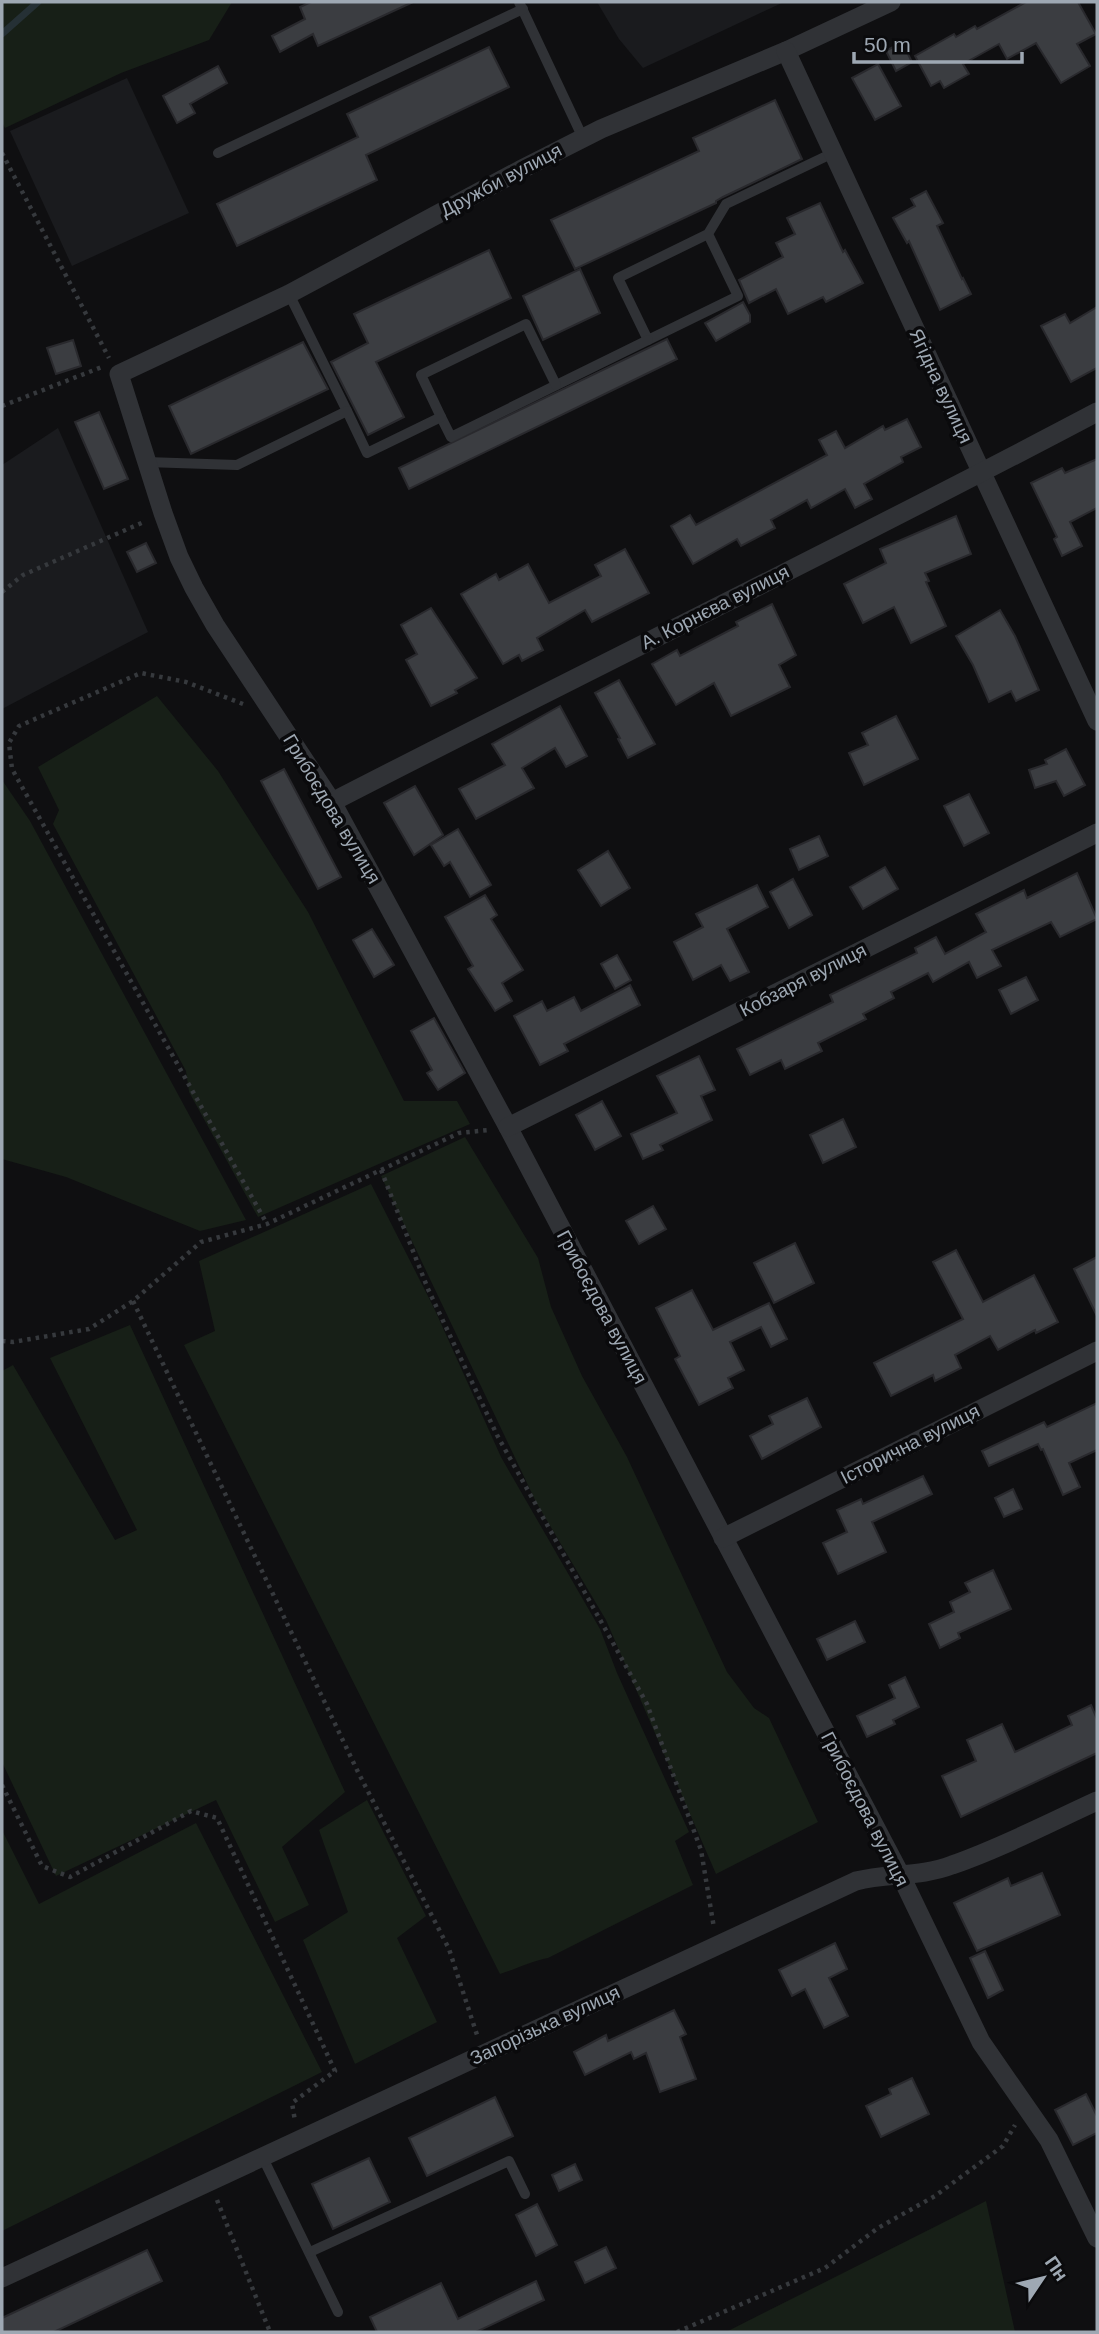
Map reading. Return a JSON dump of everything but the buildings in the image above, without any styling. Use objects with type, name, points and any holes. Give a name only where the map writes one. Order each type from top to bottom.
[{"type":"street","name":"Дружби вулиця","points":[[119,374],[289,295],[583,138],[786,51],[891,2]]},
{"type":"street","name":"Ягідна вулиця","points":[[786,51],[1097,721]]},
{"type":"street","name":"Грибоєдова вулиця","points":[[119,374],[179,557],[200,597],[332,803],[508,1127],[901,1876],[981,2042],[1049,2140],[1097,2238]]},
{"type":"street","name":"А. Корнєва вулиця","points":[[332,803],[1097,412]]},
{"type":"street","name":"Кобзаря вулиця","points":[[508,1127],[1097,832]]},
{"type":"street","name":"Історична вулиця","points":[[723,1538],[1097,1350]]},
{"type":"street","name":"Запорізька вулиця","points":[[2,2278],[856,1881],[879,1875],[901,1876],[950,1866],[1097,1801]]},
{"type":"lane","points":[[218,153],[521,5],[583,138]]},
{"type":"lane","points":[[648,340],[618,278],[708,234],[726,204],[834,153]]},
{"type":"lane","points":[[556,385],[526,324],[421,375],[451,437],[738,296],[708,234]]},
{"type":"lane","points":[[289,295],[367,453],[441,417]]},
{"type":"lane","points":[[146,462],[237,465],[347,411]]},
{"type":"lane","points":[[262,2156],[338,2312]]},
{"type":"lane","points":[[310,2252],[509,2161],[525,2194]]},
{"type":"path","points":[[2,153],[112,363],[2,406]]},
{"type":"path","points":[[2,592],[23,575],[163,513]]},
{"type":"path","points":[[267,1224],[12,769],[9,743],[19,726],[141,673],[186,682],[276,718]]},
{"type":"path","points":[[2,1341],[13,1342],[89,1329],[133,1301],[201,1242],[267,1224],[459,1133],[508,1127]]},
{"type":"path","points":[[381,1170],[428,1289],[497,1435],[648,1704],[701,1850],[717,1946]]},
{"type":"path","points":[[133,1301],[358,1772],[449,1949],[483,2054]]},
{"type":"path","points":[[2,1784],[42,1866],[70,1877],[191,1811],[217,1818],[335,2071],[292,2103],[298,2140]]},
{"type":"path","points":[[677,2332],[825,2268],[878,2228],[935,2196],[1003,2146],[1026,2106]]},
{"type":"path","points":[[209,2181],[270,2332]]},
{"type":"shaded area","points":[[2,2],[232,2],[209,40],[121,73],[5,128],[2,122]]},
{"type":"shaded area","points":[[597,2],[784,2],[643,68],[619,39]]},
{"type":"shaded area","points":[[127,78],[189,213],[72,266],[10,131]]},
{"type":"shaded area","points":[[58,428],[148,632],[2,709],[2,465]]},
{"type":"shaded area","points":[[157,696],[218,771],[308,912],[404,1101],[457,1101],[470,1124],[258,1217],[189,1092],[186,1071],[53,824],[59,810],[38,767]]},
{"type":"shaded area","points":[[2,780],[30,821],[246,1220],[200,1231],[66,1177],[2,1159]]},
{"type":"shaded area","points":[[465,1137],[538,1258],[551,1307],[582,1376],[627,1457],[727,1672],[754,1708],[769,1718],[818,1822],[716,1874],[606,1620],[536,1502],[381,1176]]},
{"type":"shaded area","points":[[371,1184],[434,1308],[501,1457],[600,1629],[689,1832],[675,1841],[693,1885],[548,1958],[500,1974],[184,1345],[215,1331],[199,1261]]},
{"type":"shaded area","points":[[130,1325],[345,1792],[282,1847],[309,1905],[275,1922],[216,1800],[56,1876],[2,1762],[2,1371],[13,1365],[115,1540],[137,1530],[50,1358]]},
{"type":"shaded area","points":[[367,1800],[426,1916],[397,1938],[437,2022],[355,2064],[303,1940],[348,1912],[319,1830]]},
{"type":"shaded area","points":[[196,1823],[322,2072],[2,2231],[2,1830],[39,1904]]},
{"type":"shaded area","points":[[986,2201],[1015,2332],[726,2332]]},
{"type":"waterway","points":[[2,34],[38,2]]}]
